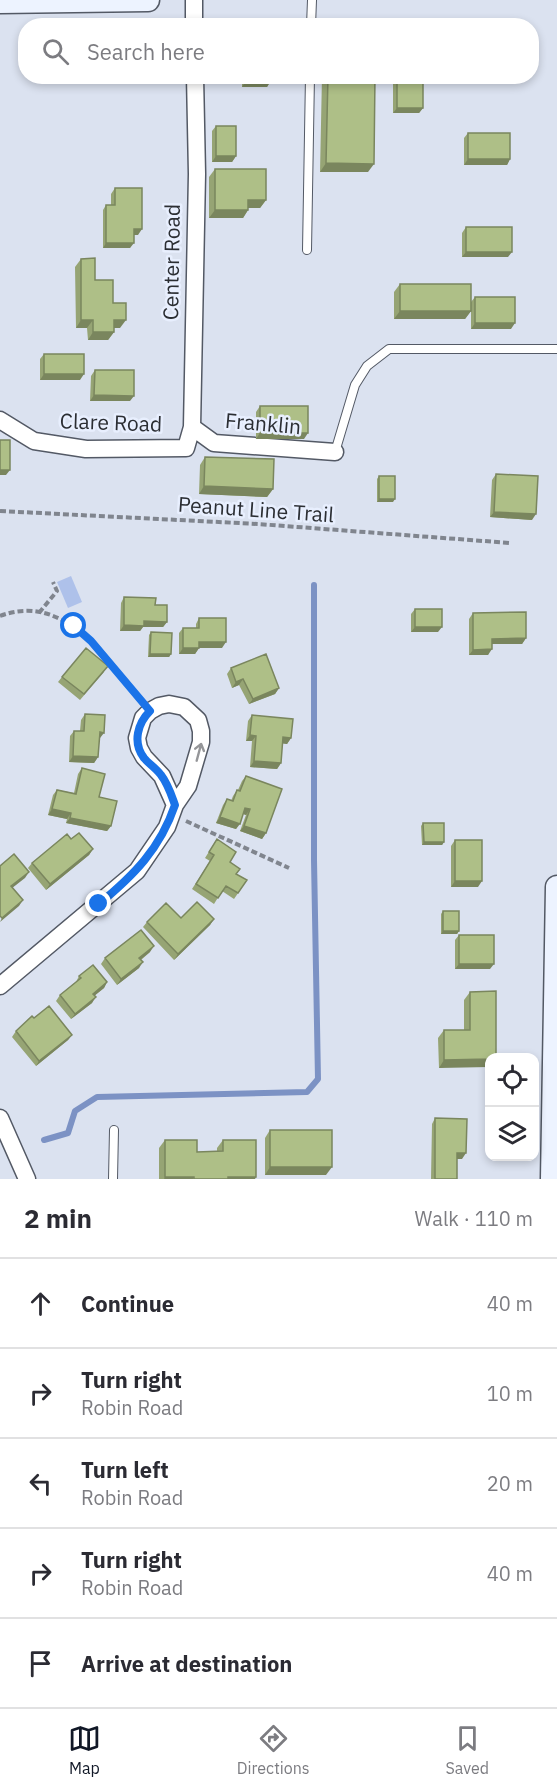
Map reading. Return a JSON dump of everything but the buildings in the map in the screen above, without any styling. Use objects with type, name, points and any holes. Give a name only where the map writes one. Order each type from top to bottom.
[{"type":"main road","points":[[0,2],[148,0]]},
{"type":"main road","points":[[552,1179],[557,887]]},
{"type":"street","points":[[194,0],[194,18]]},
{"type":"street","name":"Center Road","points":[[186,448],[192,427],[195,84]]},
{"type":"street","name":"Clare Road","points":[[0,420],[34,441],[86,449],[186,448]]},
{"type":"street","name":"Franklin","points":[[192,427],[214,443],[335,452]]},
{"type":"street","points":[[0,986],[137,871],[167,827],[173,809],[188,786],[201,742],[198,720],[184,706],[169,704],[150,711],[143,718],[138,731],[139,748],[144,757],[162,776],[173,809]]},
{"type":"street","points":[[0,1118],[27,1179]]},
{"type":"lane","points":[[311,18],[312,0]]},
{"type":"lane","points":[[307,250],[310,84]]},
{"type":"lane","points":[[335,452],[355,384],[367,366],[389,348],[557,348]]},
{"type":"lane","points":[[114,1130],[114,1179]]},
{"type":"path","name":"Peanut Line Trail","points":[[0,511],[258,524],[510,543]]},
{"type":"path","points":[[39,613],[57,591],[53,582]]},
{"type":"path","points":[[0,616],[14,611],[46,613],[74,626],[91,641],[150,711]]},
{"type":"path","points":[[173,809],[289,868]]},
{"type":"shaded area","points":[[71,576],[82,602],[68,608],[57,582]]},
{"type":"waterway","points":[[44,1140],[68,1133],[75,1111],[97,1097],[307,1092],[318,1079],[314,860],[314,585]]},
{"type":"route","points":[[74,626],[91,641],[150,711],[143,718],[138,731],[139,748],[144,757],[162,776],[175,805],[167,827],[137,871],[99,904]]}]
